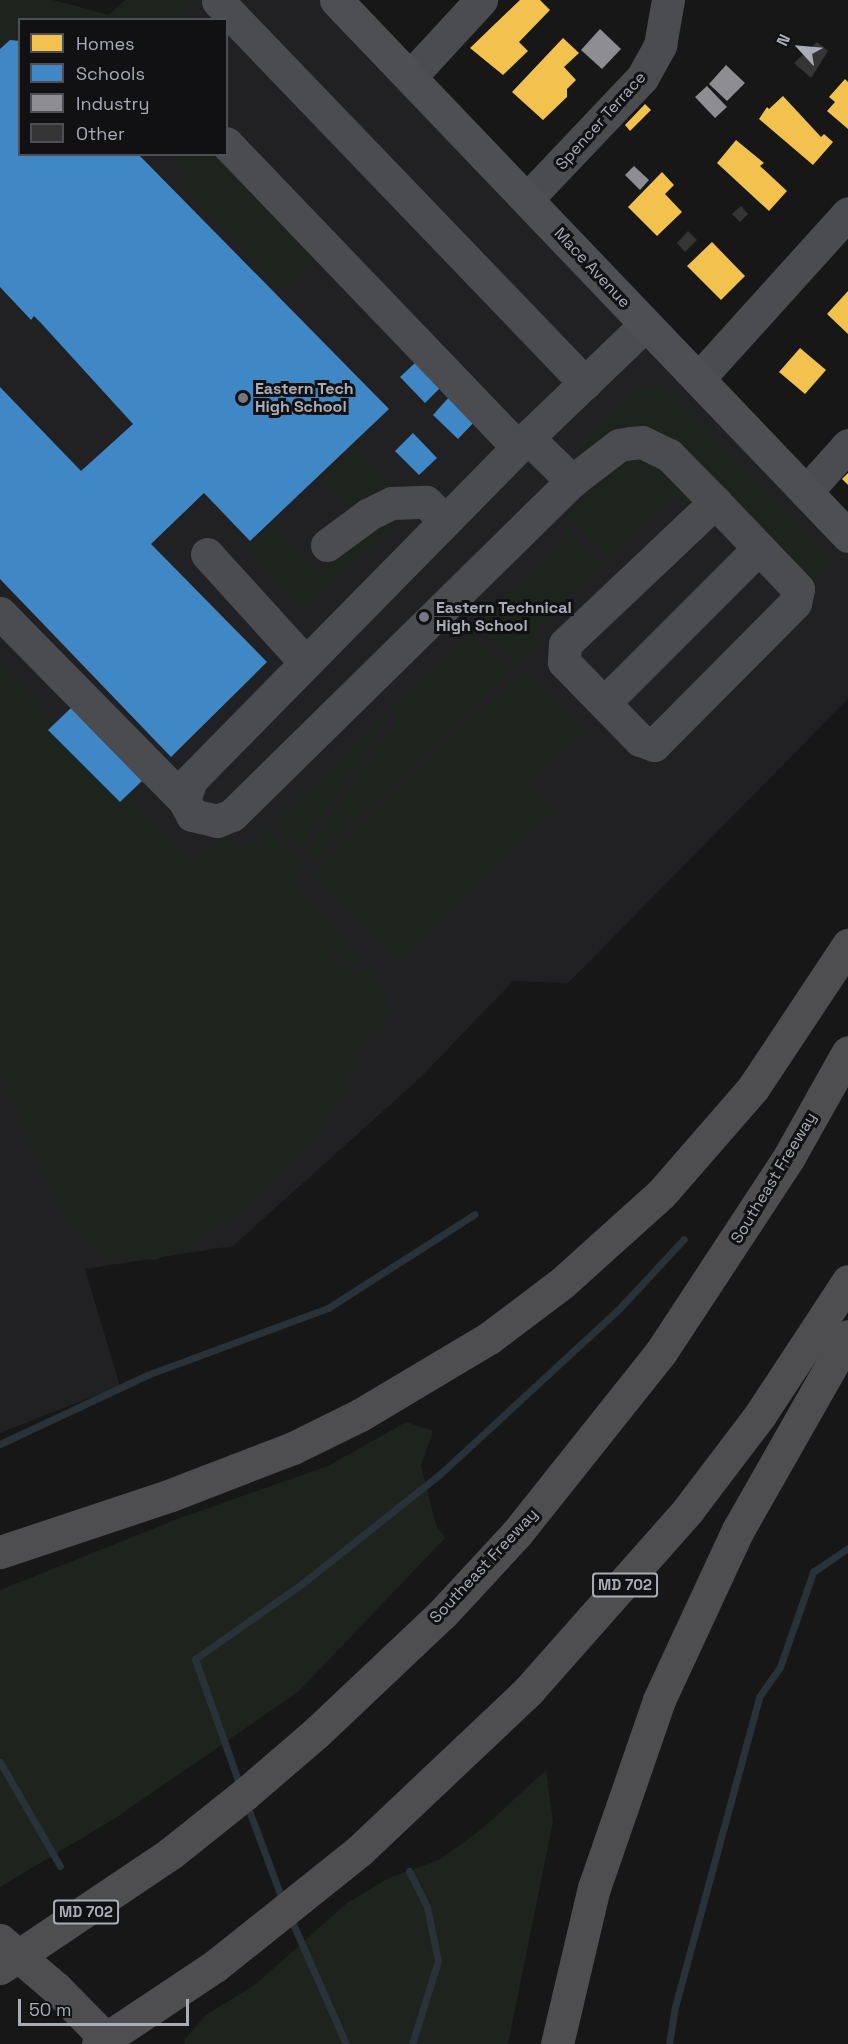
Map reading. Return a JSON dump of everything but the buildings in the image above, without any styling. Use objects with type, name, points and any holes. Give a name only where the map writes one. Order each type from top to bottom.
[{"type":"highway","points":[[0,1552],[171,1495],[293,1448],[360,1415],[489,1338],[562,1283],[661,1194],[709,1141],[791,1035],[848,945]]},
{"type":"highway","name":"Southeast Freeway","points":[[0,1968],[171,1853],[316,1733],[442,1614],[518,1533],[593,1443],[727,1255],[848,1052]]},
{"type":"highway","name":"MD 702","points":[[98,2044],[215,1966],[359,1851],[454,1765],[609,1603],[688,1510],[760,1415],[848,1281]]},
{"type":"highway","points":[[557,2044],[594,1888],[659,1700],[738,1530],[848,1336]]},
{"type":"highway","points":[[0,1940],[56,1988],[111,2044]]},
{"type":"main road","name":"Mace Avenue","points":[[336,0],[848,536]]},
{"type":"street","points":[[410,77],[481,0]]},
{"type":"street","name":"Spencer Terrace","points":[[527,199],[642,78],[660,45],[668,0]]},
{"type":"street","points":[[214,7],[225,18]]},
{"type":"street","points":[[228,21],[585,383]]},
{"type":"street","points":[[228,145],[523,442],[572,481]]},
{"type":"street","points":[[699,378],[848,213]]},
{"type":"street","points":[[184,800],[191,780],[523,442],[645,325]]},
{"type":"street","points":[[0,613],[184,800],[192,815],[217,820],[232,815],[572,481],[619,445],[642,442],[669,455],[715,502],[798,589],[795,603],[654,745],[640,740],[564,662],[565,644],[715,502]]},
{"type":"street","points":[[806,492],[848,445]]},
{"type":"street","points":[[327,545],[369,514],[392,503],[426,502],[445,521]]},
{"type":"street","points":[[604,703],[759,548]]},
{"type":"street","points":[[207,554],[306,663]]},
{"type":"shaded area","name":"Eastern Technical High School","points":[[0,0],[52,0],[109,15],[125,0],[335,0],[848,535],[848,699],[568,983],[513,981],[421,1077],[233,1246],[85,1269],[120,1386],[0,1433]]},
{"type":"shaded area","points":[[0,0],[52,0],[109,15],[125,0],[198,0],[183,18],[18,18],[18,39],[6,38],[0,46]]},
{"type":"shaded area","points":[[180,156],[219,156],[313,255],[309,272],[289,288],[277,288],[182,187],[186,176],[173,162]]},
{"type":"shaded area","points":[[650,384],[667,388],[834,562],[814,583],[682,444],[666,435],[650,430],[594,450],[577,449],[638,388]]},
{"type":"shaded area","points":[[355,446],[397,488],[352,511],[320,478]]},
{"type":"shaded area","points":[[646,456],[694,495],[692,504],[674,496],[608,560],[566,517],[620,464]]},
{"type":"shaded area","points":[[394,515],[396,524],[303,611],[255,561],[256,553],[249,547],[273,525],[321,575],[343,551]]},
{"type":"shaded area","points":[[560,521],[603,566],[534,631],[542,640],[520,664],[514,663],[477,626],[566,540]]},
{"type":"shaded area","points":[[471,633],[510,668],[510,673],[314,861],[308,858],[304,854],[398,718],[393,710],[396,704]]},
{"type":"shaded area","points":[[0,663],[192,862],[224,837],[239,851],[268,828],[304,864],[305,870],[298,879],[301,892],[362,959],[359,967],[333,954],[330,959],[358,976],[365,966],[370,966],[386,995],[389,1012],[385,1022],[379,1033],[372,1030],[353,1058],[360,1063],[344,1093],[328,1120],[300,1155],[235,1216],[185,1248],[155,1260],[107,1256],[92,1250],[68,1226],[0,1075]]},
{"type":"shaded area","points":[[524,672],[586,732],[528,784],[554,811],[399,965],[311,876],[466,722]]},
{"type":"shaded area","points":[[384,715],[388,719],[300,851],[273,824]]},
{"type":"shaded area","points":[[406,1422],[433,1431],[421,1466],[436,1525],[445,1538],[298,1692],[114,1819],[0,1887],[0,1590],[180,1518],[328,1466]]},
{"type":"shaded area","points":[[546,1770],[553,1822],[508,2044],[185,2044],[184,2040],[206,2015],[256,1984],[347,1903],[389,1878],[441,1859],[483,1828]]},
{"type":"waterway","points":[[0,1444],[147,1375],[328,1308],[475,1214]]},
{"type":"waterway","points":[[240,1786],[195,1659],[303,1583],[439,1475],[617,1311],[684,1239]]},
{"type":"waterway","points":[[669,2044],[675,2007],[759,1697],[780,1667],[813,1572],[848,1548]]},
{"type":"waterway","points":[[0,1762],[60,1866]]},
{"type":"waterway","points":[[247,1805],[283,1902]]},
{"type":"waterway","points":[[409,1871],[427,1907],[438,1961],[412,2044]]},
{"type":"waterway","points":[[290,1917],[346,2044]]},
{"type":"place","name":"Eastern Tech High School","points":[[243,398]]},
{"type":"place","name":"Eastern Technical High School","points":[[424,617]]}]
